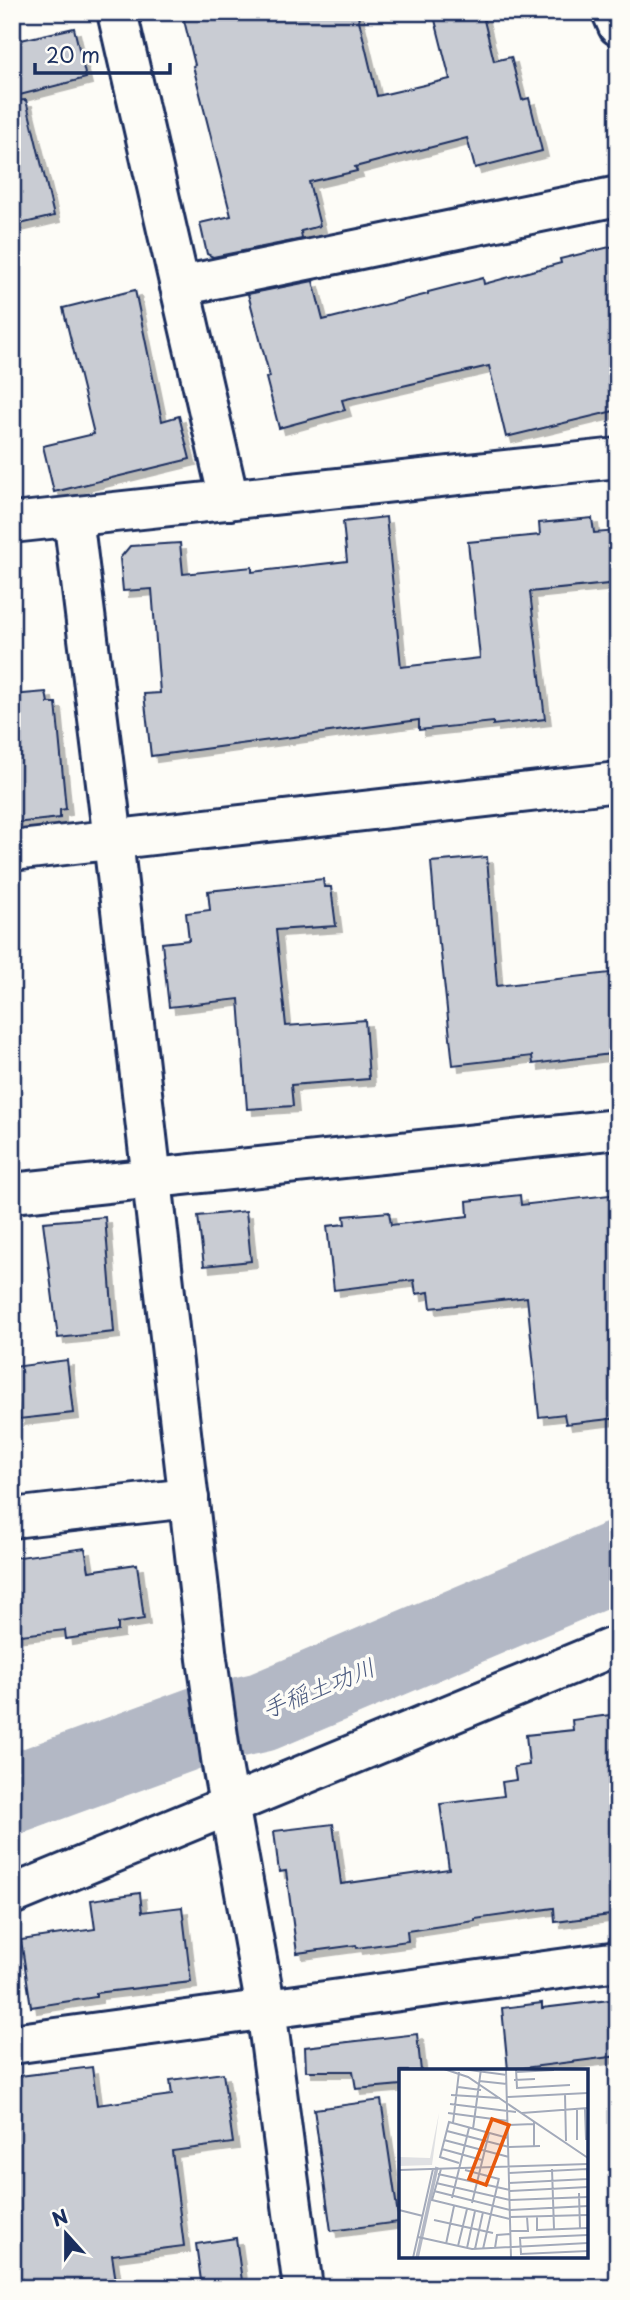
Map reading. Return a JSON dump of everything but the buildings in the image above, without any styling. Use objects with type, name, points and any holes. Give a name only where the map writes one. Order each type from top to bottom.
[{"type":"street","points":[[117,12],[229,500]]},
{"type":"street","points":[[612,12],[618,26]]},
{"type":"street","points":[[180,286],[618,196]]},
{"type":"street","points":[[12,523],[618,458]]},
{"type":"street","points":[[73,517],[207,1659],[222,1765],[267,2009],[303,2288]]},
{"type":"street","points":[[12,851],[618,782]]},
{"type":"street","points":[[12,1193],[618,1129]]},
{"type":"street","points":[[12,1518],[188,1497]]},
{"type":"street","points":[[12,1895],[618,1645]]},
{"type":"street","points":[[12,2044],[618,1961]]},
{"type":"waterway","name":"手稲土功川","points":[[12,1795],[200,1726],[262,1712],[618,1561]]}]
